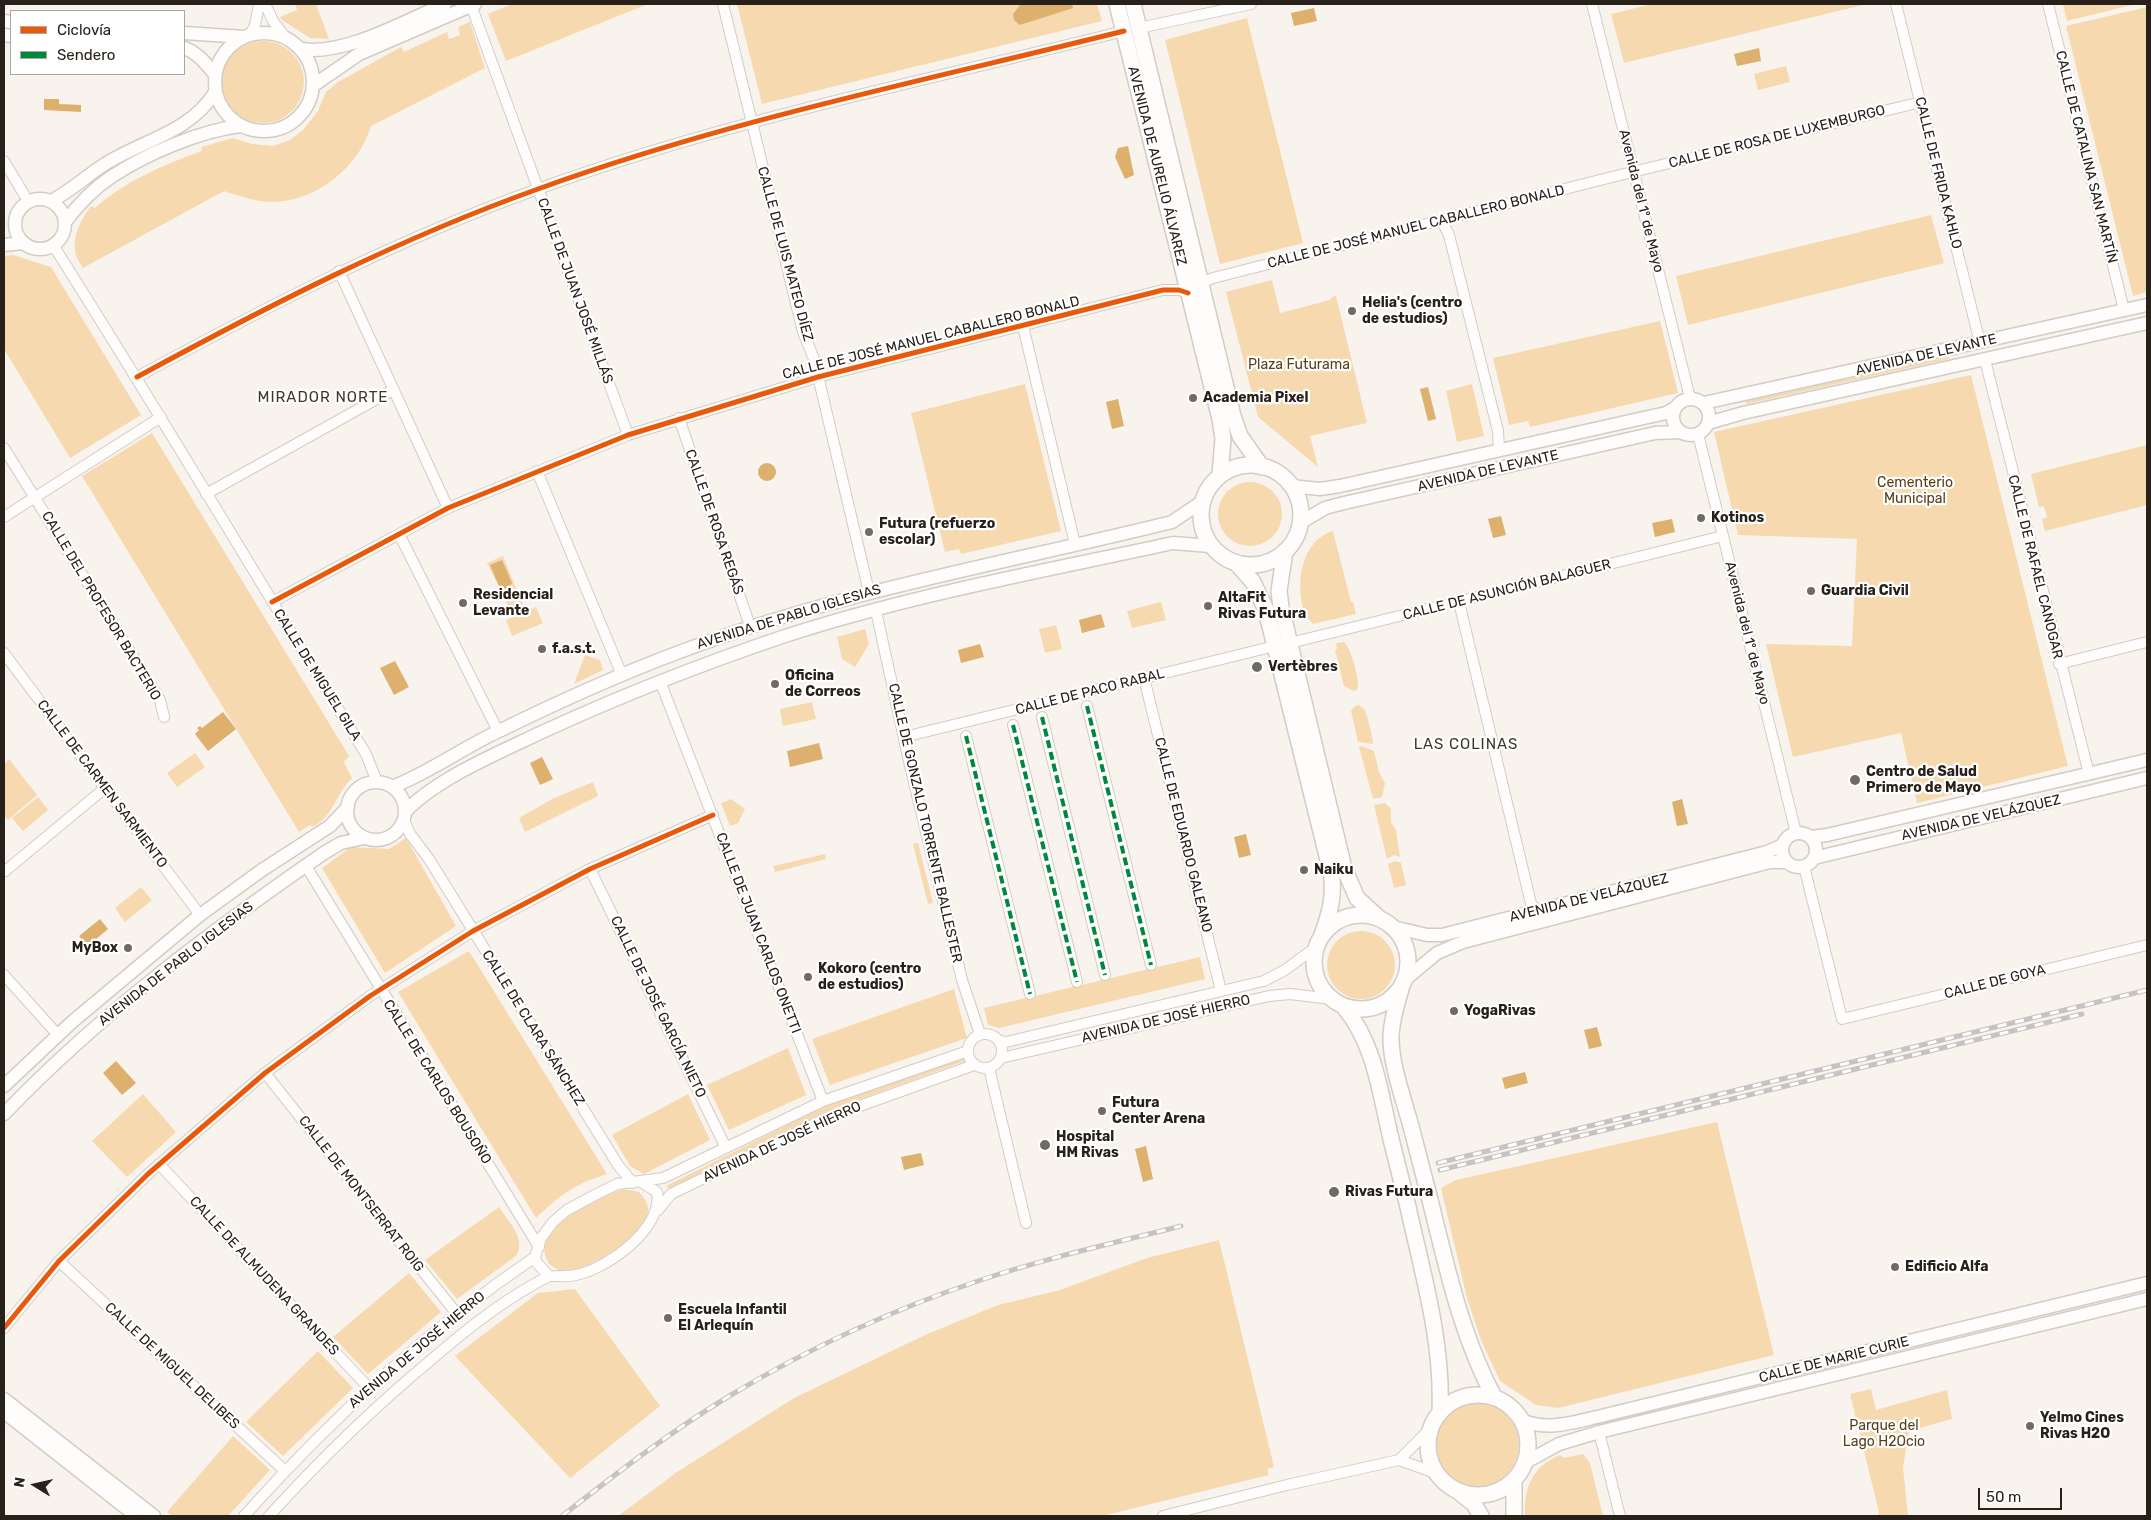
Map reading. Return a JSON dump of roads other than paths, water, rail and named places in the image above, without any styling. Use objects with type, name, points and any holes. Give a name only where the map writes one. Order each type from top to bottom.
[{"type":"main road","name":"AVENIDA DE AURELIO ÁLVAREZ","points":[[1117,4],[1131,30],[1194,290],[1223,439],[1220,475]]},
{"type":"main road","name":"AVENIDA DE AURELIO ÁLVAREZ","points":[[1131,30],[1133,4]]},
{"type":"main road","name":"AVENIDA DE AURELIO ÁLVAREZ","points":[[1194,290],[1240,436],[1262,466]]},
{"type":"main road","points":[[1262,466],[1278,474],[1291,486],[1297,497],[1300,523],[1292,543],[1285,551],[1263,564],[1237,564],[1227,560],[1211,546],[1203,532],[1200,516],[1203,501],[1210,487],[1220,475],[1238,467],[1262,466]]},
{"type":"main road","points":[[1285,551],[1279,591],[1282,645],[1332,877],[1333,892],[1330,913],[1319,941],[1314,970],[1319,984],[1356,1022],[1366,1042],[1374,1066],[1429,1296],[1437,1340],[1440,1412]]},
{"type":"main road","points":[[1237,564],[1253,582],[1282,645],[1344,868],[1357,898],[1379,918],[1393,927],[1402,938],[1407,951],[1409,965],[1394,1012],[1391,1037],[1394,1061],[1456,1306],[1471,1350],[1494,1397]]},
{"type":"main road","points":[[1319,941],[1333,923],[1348,916],[1364,914],[1379,918]]},
{"type":"main road","points":[[1338,1003],[1360,1010],[1377,1007],[1391,999],[1404,983]]},
{"type":"main road","points":[[1459,1492],[1472,1495],[1486,1495],[1498,1492],[1514,1481],[1526,1462],[1528,1438],[1521,1420],[1507,1404],[1494,1397],[1479,1395],[1465,1397],[1451,1403],[1440,1412],[1430,1429],[1428,1443],[1429,1458],[1436,1473],[1447,1485],[1474,1504],[1481,1516]]},
{"type":"main road","points":[[1514,1481],[1514,1516]]},
{"type":"street","points":[[259,4],[256,22],[247,36],[231,45],[222,57],[215,75],[215,92],[222,109],[240,126],[254,131],[268,132],[282,129],[294,122],[304,112],[311,99],[314,85],[313,72],[301,49],[286,38],[273,21],[265,4]]},
{"type":"street","points":[[301,49],[329,50],[350,44],[445,4]]},
{"type":"street","name":"CALLE DE LUIS MATEO DÍEZ","points":[[723,4],[803,332],[814,359],[869,592]]},
{"type":"street","points":[[137,378],[256,312],[339,271],[414,237],[538,188],[648,152],[752,123],[1131,30],[1251,4]]},
{"type":"street","name":"Avenida del 1º de Mayo","points":[[1592,4],[1690,398]]},
{"type":"street","name":"CALLE DE FRIDA KAHLO","points":[[1896,4],[1980,343]]},
{"type":"street","name":"CALLE DE CATALINA SAN MARTÍN","points":[[2048,4],[2124,310]]},
{"type":"street","points":[[314,85],[359,54],[473,5]]},
{"type":"street","name":"CALLE DE JUAN JOSÉ MILLÁS","points":[[473,5],[628,435]]},
{"type":"street","points":[[185,33],[247,36],[266,33],[286,38]]},
{"type":"street","points":[[185,48],[207,63],[215,75]]},
{"type":"street","points":[[51,201],[105,164],[186,122],[202,110],[215,92]]},
{"type":"street","name":"CALLE DE ROSA DE LUXEMBURGO","points":[[1634,172],[1921,102]]},
{"type":"street","points":[[4,245],[23,242],[38,249],[53,245],[60,239],[65,222],[89,195],[111,177],[150,156],[192,139],[226,128],[240,126]]},
{"type":"street","points":[[4,161],[28,201]]},
{"type":"street","name":"CALLE DE JOSÉ MANUEL CABALLERO BONALD","points":[[272,602],[448,508],[628,435],[679,418],[818,376],[1163,290],[1194,290],[1212,278],[1634,172]]},
{"type":"street","points":[[4,227],[16,217],[23,205],[28,201],[44,199],[58,206],[65,222]]},
{"type":"street","points":[[16,217],[15,226],[23,242]]},
{"type":"street","points":[[1442,220],[1450,235],[1498,430],[1499,450]]},
{"type":"street","name":"CALLE DE MIGUEL GILA","points":[[53,245],[161,417],[206,494],[366,754],[377,782]]},
{"type":"street","points":[[339,271],[448,508]]},
{"type":"street","name":"AVENIDA DE LEVANTE","points":[[1704,403],[2147,305]]},
{"type":"street","name":"AVENIDA DE LEVANTE","points":[[1708,423],[1743,413],[2147,323]]},
{"type":"street","points":[[1023,326],[1075,544]]},
{"type":"street","name":"CALLE DE RAFAEL CANOGAR","points":[[1985,360],[2059,664],[2089,774]]},
{"type":"street","points":[[206,494],[393,390]]},
{"type":"street","points":[[1690,398],[1704,403],[1709,412],[1708,423],[1698,434],[1689,435],[1680,432],[1673,421],[1675,408],[1681,401],[1690,398]]},
{"type":"street","name":"AVENIDA DE LEVANTE","points":[[1291,486],[1320,489],[1340,486],[1666,413],[1675,408]]},
{"type":"street","points":[[4,517],[34,496],[161,417]]},
{"type":"street","name":"CALLE DE ROSA REGÁS","points":[[679,418],[750,626]]},
{"type":"street","name":"AVENIDA DE LEVANTE","points":[[1300,523],[1325,508],[1344,503],[1655,433],[1680,432]]},
{"type":"street","name":"Avenida del 1º de Mayo","points":[[1698,434],[1796,833]]},
{"type":"street","name":"CALLE DEL PROFESOR BACTERIO","points":[[4,448],[160,700],[164,717]]},
{"type":"street","points":[[538,471],[622,675]]},
{"type":"street","name":"AVENIDA DE PABLO IGLESIAS","points":[[392,787],[498,731],[622,675],[750,626],[869,592],[1172,522],[1203,501]]},
{"type":"street","points":[[399,534],[498,731]]},
{"type":"street","name":"CALLE DE ASUNCIÓN BALAGUER","points":[[1282,645],[1724,536]]},
{"type":"street","name":"AVENIDA DE PABLO IGLESIAS","points":[[4,1114],[83,1037],[214,930],[341,843],[364,838],[372,841],[389,838],[401,828],[405,816],[428,791],[506,749],[660,681],[786,636],[876,611],[1173,543],[1211,546]]},
{"type":"street","points":[[1459,602],[1533,912]]},
{"type":"street","name":"CALLE DE GONZALO TORRENTE BALLESTER","points":[[876,611],[962,980],[980,1034]]},
{"type":"street","points":[[2059,664],[2147,642]]},
{"type":"street","name":"CALLE DE PACO RABAL","points":[[904,737],[1282,645]]},
{"type":"street","name":"CALLE DE CARMEN SARMIENTO","points":[[4,653],[200,915]]},
{"type":"street","name":"CALLE DE EDUARDO GALEANO","points":[[1144,678],[1221,991]]},
{"type":"street","name":"CALLE DE JUAN CARLOS ONETTI","points":[[660,681],[823,1101]]},
{"type":"street","points":[[1087,706],[1151,965]]},
{"type":"street","points":[[1042,718],[1105,975]]},
{"type":"street","points":[[1013,725],[1077,982]]},
{"type":"street","points":[[966,736],[1030,994]]},
{"type":"street","name":"AVENIDA DE VELÁZQUEZ","points":[[1811,837],[1827,835],[2147,760]]},
{"type":"street","name":"AVENIDA DE VELÁZQUEZ","points":[[1814,858],[2147,778]]},
{"type":"street","points":[[377,782],[392,787],[402,797],[405,816]]},
{"type":"street","name":"AVENIDA DE PABLO IGLESIAS","points":[[4,1086],[58,1035],[200,915],[262,870],[330,826],[348,807],[356,791],[362,786],[377,782]]},
{"type":"street","points":[[4,872],[105,788]]},
{"type":"street","points":[[348,807],[348,820],[352,828],[364,838]]},
{"type":"street","points":[[4,1328],[59,1261],[159,1164],[265,1073],[380,990],[473,931],[590,868],[713,815]]},
{"type":"street","name":"CALLE DE CLARA SÁNCHEZ","points":[[405,816],[410,834],[429,859],[618,1164],[637,1182],[657,1192],[658,1201],[655,1213]]},
{"type":"street","points":[[1796,833],[1804,833],[1811,837],[1816,849],[1814,858],[1804,866],[1793,866],[1787,862],[1782,854],[1783,845],[1788,837],[1796,833]]},
{"type":"street","name":"AVENIDA DE VELÁZQUEZ","points":[[1393,927],[1427,935],[1442,935],[1767,852],[1783,845]]},
{"type":"street","name":"AVENIDA DE VELÁZQUEZ","points":[[1404,983],[1437,953],[1463,942],[1770,862],[1787,862]]},
{"type":"street","name":"CALLE DE CARLOS BOUSOÑO","points":[[306,866],[380,990],[539,1246]]},
{"type":"street","name":"CALLE DE GOYA","points":[[1804,866],[1842,1019],[2147,944]]},
{"type":"street","name":"CALLE DE JOSÉ GARCÍA NIETO","points":[[590,868],[725,1146]]},
{"type":"street","name":"AVENIDA DE JOSÉ HIERRO","points":[[1000,1041],[1006,1042],[1264,981],[1285,970],[1319,941]]},
{"type":"street","points":[[4,975],[58,1035]]},
{"type":"street","name":"AVENIDA DE JOSÉ HIERRO","points":[[1001,1058],[1269,996],[1290,994],[1338,1003]]},
{"type":"street","points":[[980,1034],[988,1034],[1000,1041],[1003,1051],[1001,1058],[995,1066],[981,1068],[974,1065],[968,1051],[974,1038],[980,1034]]},
{"type":"street","name":"AVENIDA DE JOSÉ HIERRO","points":[[244,1516],[285,1471],[368,1388],[457,1314],[535,1257],[542,1238],[553,1222],[567,1210],[617,1184],[663,1178],[725,1146],[823,1101],[968,1051]]},
{"type":"street","name":"AVENIDA DE JOSÉ HIERRO","points":[[269,1516],[321,1460],[389,1394],[469,1328],[521,1290],[549,1276],[577,1274],[607,1261],[625,1250],[640,1235],[671,1194],[821,1121],[974,1065]]},
{"type":"street","points":[[989,1068],[1026,1222]]},
{"type":"street","name":"CALLE DE MONTSERRAT ROIG","points":[[265,1073],[457,1314]]},
{"type":"street","name":"CALLE DE ALMUDENA GRANDES","points":[[159,1164],[368,1388]]},
{"type":"street","points":[[535,1257],[537,1263],[549,1276]]},
{"type":"street","name":"CALLE DE MIGUEL DELIBES","points":[[59,1261],[285,1471]]},
{"type":"street","name":"CALLE DE MARIE CURIE","points":[[1521,1420],[1542,1426],[1588,1419],[2147,1283]]},
{"type":"street","name":"CALLE DE MARIE CURIE","points":[[1526,1462],[1552,1447],[1599,1432],[2147,1298]]},
{"type":"street","points":[[4,1399],[154,1516]]},
{"type":"street","points":[[4,1412],[136,1516]]},
{"type":"street","points":[[1399,1460],[1430,1429]]},
{"type":"street","points":[[1599,1432],[1620,1516]]},
{"type":"street","points":[[1163,1516],[1288,1484],[1399,1460],[1436,1473]]},
{"type":"railway","points":[[1438,1163],[2147,990]]},
{"type":"railway","points":[[1440,1170],[2082,1014]]},
{"type":"railway","points":[[562,1516],[645,1453],[731,1395],[791,1361],[853,1331],[948,1291],[1006,1272],[1181,1226]]},
{"type":"place","name":"Helia's (centro de estudios)","points":[[1352,311]]},
{"type":"place","name":"Academia Pixel","points":[[1193,398]]},
{"type":"place","name":"Kotinos","points":[[1701,518]]},
{"type":"place","name":"Futura (refuerzo escolar)","points":[[869,532]]},
{"type":"place","name":"Guardia Civil","points":[[1811,591]]},
{"type":"place","name":"Residencial Levante","points":[[463,603]]},
{"type":"place","name":"AltaFit Rivas Futura","points":[[1208,606]]},
{"type":"place","name":"f.a.s.t.","points":[[542,649]]},
{"type":"place","name":"Vertèbres","points":[[1257,667]]},
{"type":"place","name":"Oficina de Correos","points":[[775,684]]},
{"type":"place","name":"Centro de Salud Primero de Mayo","points":[[1855,780]]},
{"type":"place","name":"Naiku","points":[[1304,870]]},
{"type":"place","name":"MyBox","points":[[128,948]]},
{"type":"place","name":"Kokoro (centro de estudios)","points":[[808,977]]},
{"type":"place","name":"YogaRivas","points":[[1454,1011]]},
{"type":"place","name":"Futura Center Arena","points":[[1102,1111]]},
{"type":"place","name":"Hospital HM Rivas","points":[[1045,1145]]},
{"type":"place","name":"Rivas Futura","points":[[1334,1192]]},
{"type":"place","name":"Edificio Alfa","points":[[1895,1267]]},
{"type":"place","name":"Escuela Infantil El Arlequín","points":[[668,1318]]},
{"type":"place","name":"Yelmo Cines Rivas H2O","points":[[2030,1426]]},
{"type":"district","name":"MIRADOR NORTE","points":[[323,398]]},
{"type":"district","name":"LAS COLINAS","points":[[1466,745]]},
{"type":"park label","name":"Plaza Futurama","points":[[1299,365]]},
{"type":"park label","name":"Cementerio Municipal","points":[[1915,492]]},
{"type":"park label","name":"Parque del Lago H2Ocio","points":[[1884,1434]]}]
